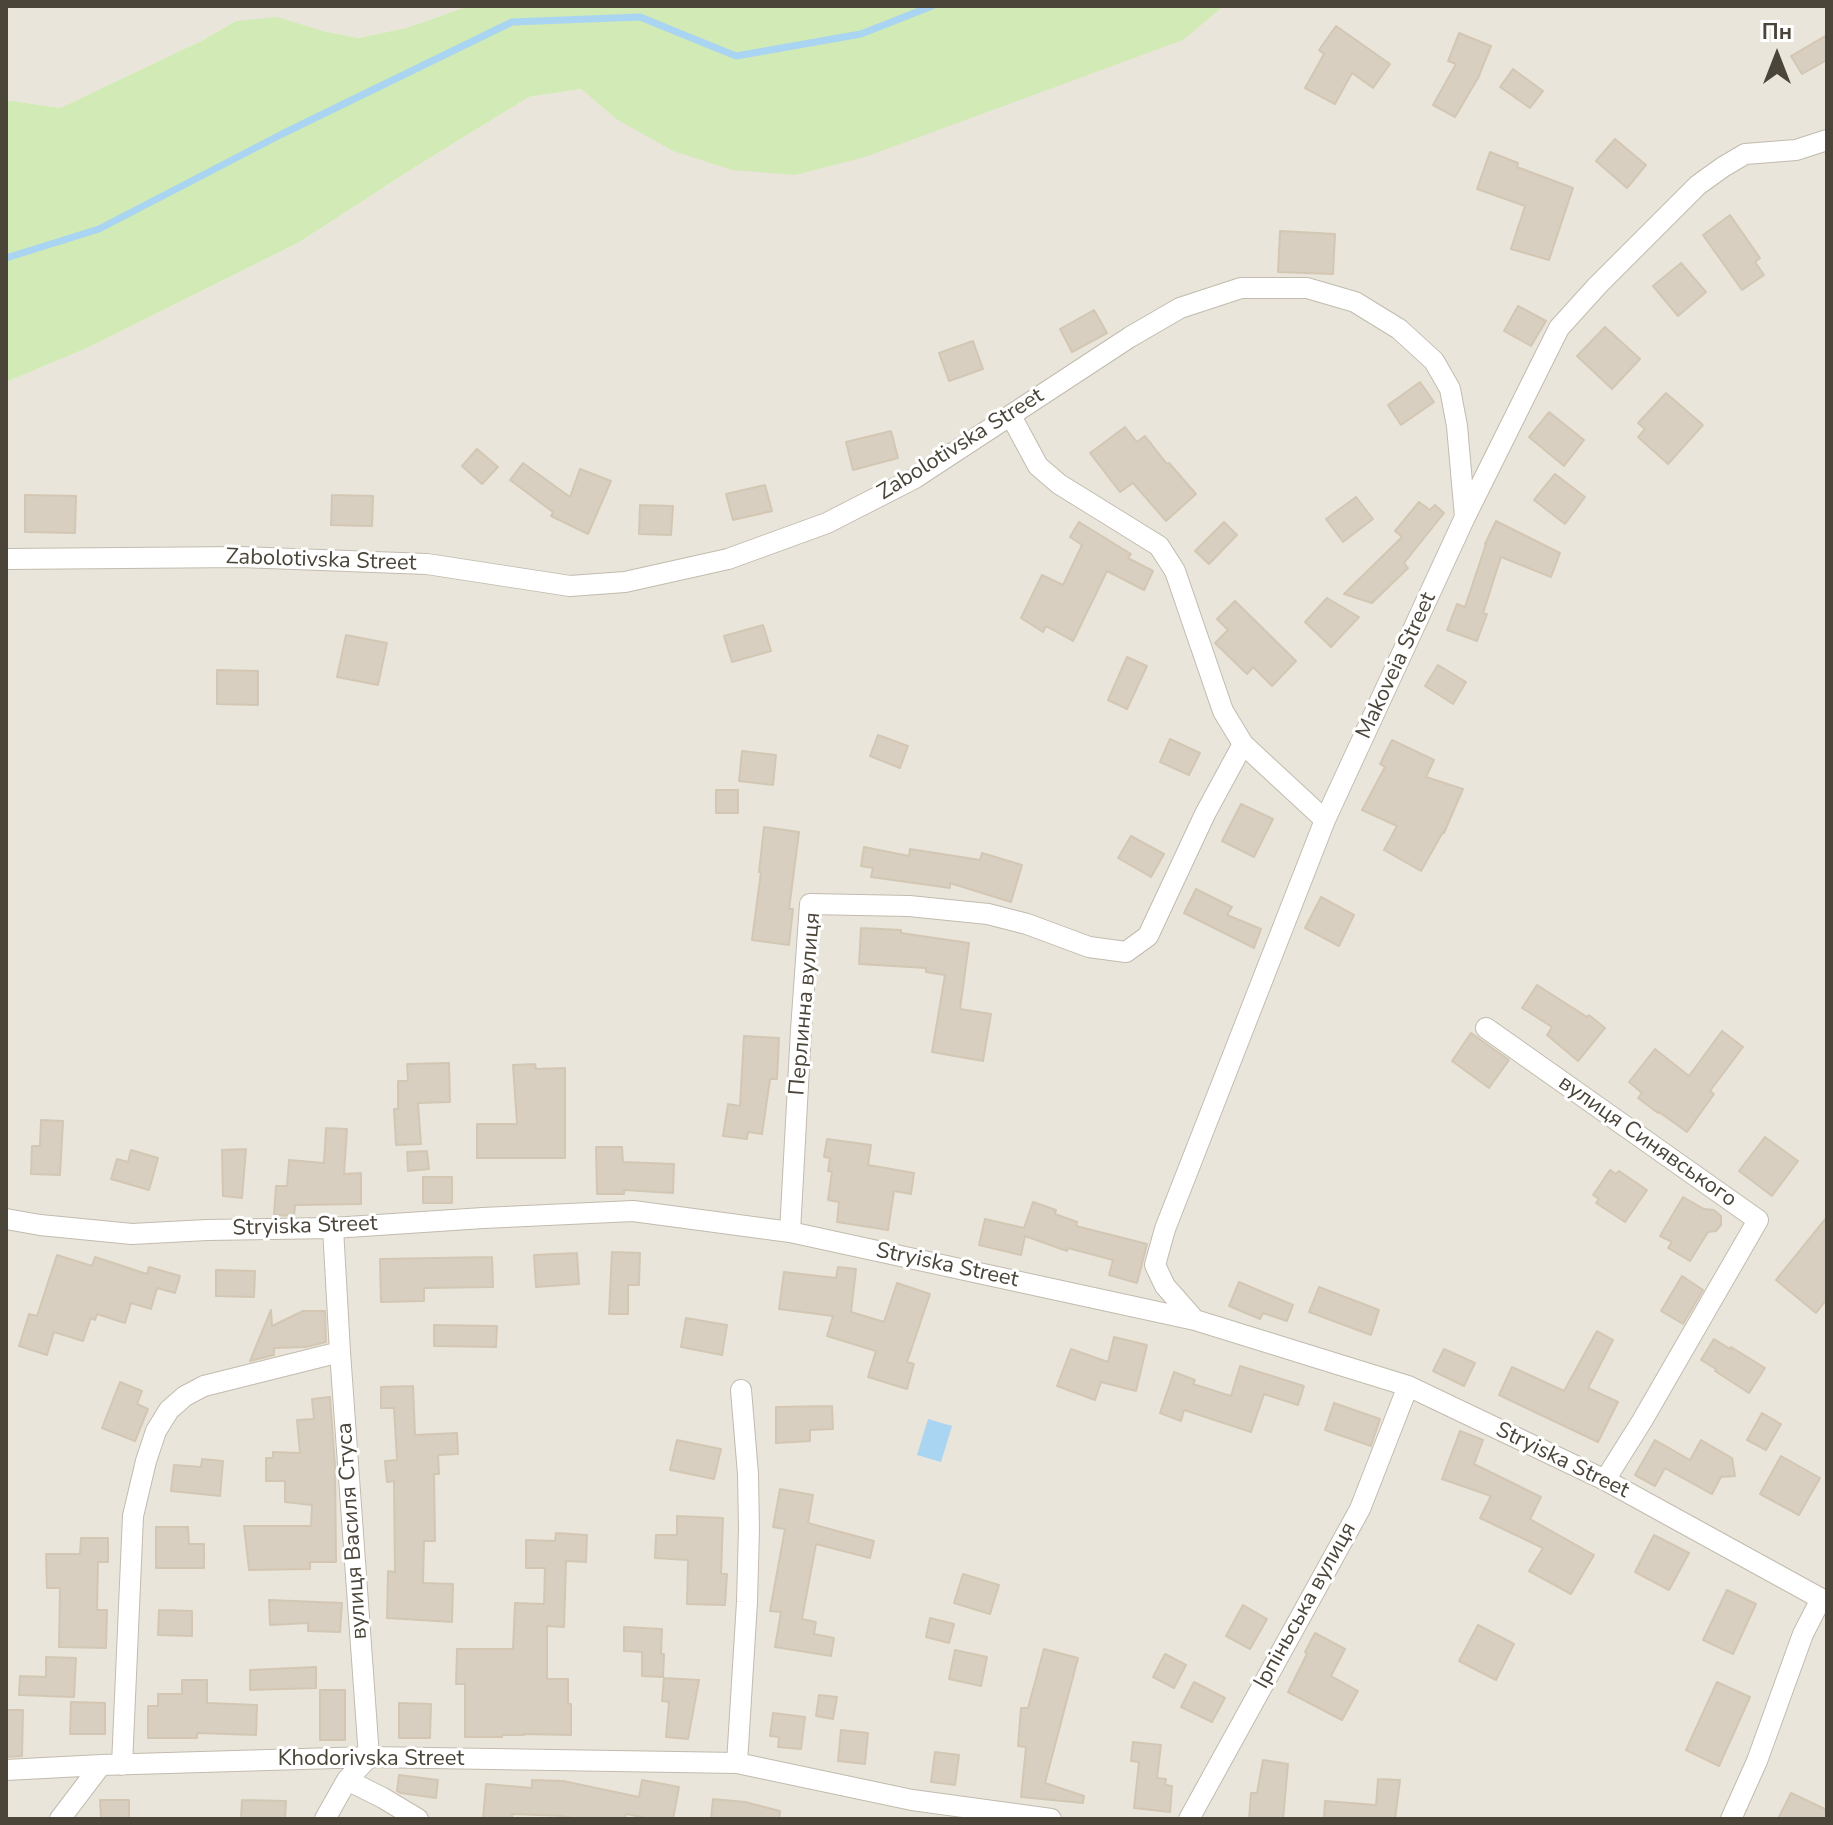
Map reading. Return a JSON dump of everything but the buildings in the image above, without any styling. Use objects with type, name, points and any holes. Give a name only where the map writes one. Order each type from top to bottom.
[{"type":"street","name":"Makoveia Street","points":[[1195,1320],[1165,1286],[1155,1265],[1165,1229],[1325,820],[1465,517],[1559,328],[1698,185],[1723,167],[1745,154],[1796,150],[1827,140]]},
{"type":"street","name":"Zabolotivska Street","points":[[6,559],[241,557],[427,564],[570,586],[625,582],[728,559],[827,523],[915,478],[1130,337],[1180,308],[1241,288],[1307,288],[1355,302],[1399,329],[1434,361],[1450,389],[1457,426],[1465,517]]},
{"type":"street","points":[[1011,416],[1038,466],[1059,484],[1159,546],[1175,571],[1223,711],[1243,744],[1325,820]]},
{"type":"street","name":"Перлинна вулиця","points":[[790,1232],[810,904],[909,906],[988,914],[1027,924],[1089,947],[1126,952],[1148,936],[1205,814],[1243,744]]},
{"type":"street","name":"вулиця Синявського","points":[[1486,1028],[1758,1220],[1605,1480]]},
{"type":"street","name":"Stryiska Street","points":[[6,1219],[132,1234],[333,1228],[633,1211],[790,1232],[1195,1320],[1408,1386],[1605,1480],[1824,1601]]},
{"type":"street","name":"вулиця Василя Стуса","points":[[333,1228],[369,1757]]},
{"type":"street","points":[[122,1765],[133,1516],[156,1431],[169,1410],[185,1396],[204,1386],[340,1352]]},
{"type":"street","name":"Ірпіньська вулиця","points":[[1189,1819],[1360,1509],[1408,1386]]},
{"type":"street","points":[[737,1763],[749,1529],[741,1390]]},
{"type":"street","points":[[1731,1819],[1757,1761],[1803,1634],[1824,1601]]},
{"type":"street","points":[[325,1819],[347,1780],[369,1757]]},
{"type":"street","name":"Khodorivska Street","points":[[6,1770],[369,1757],[737,1763],[912,1800],[1051,1819]]},
{"type":"street","points":[[60,1819],[101,1765]]},
{"type":"street","points":[[347,1780],[418,1819]]},
{"type":"shaded area","points":[[6,6],[469,6],[406,28],[358,38],[236,21],[201,41],[60,108],[6,100]]},
{"type":"shaded area","points":[[1224,6],[1827,6],[1827,1819],[6,1819],[6,382],[87,348],[298,243],[529,97],[581,89],[616,119],[865,156],[1182,40]]},
{"type":"green space","points":[[469,6],[1224,6],[1183,40],[865,157],[795,175],[732,170],[673,151],[616,119],[581,89],[529,97],[298,243],[87,348],[6,382],[6,100],[60,108],[201,41],[236,21],[277,17],[358,38],[406,28]]},
{"type":"water","points":[[928,1419],[952,1426],[941,1462],[917,1455]]},
{"type":"waterway","points":[[6,258],[99,229],[282,134],[512,22],[640,17],[736,56],[861,34],[932,6]]}]
